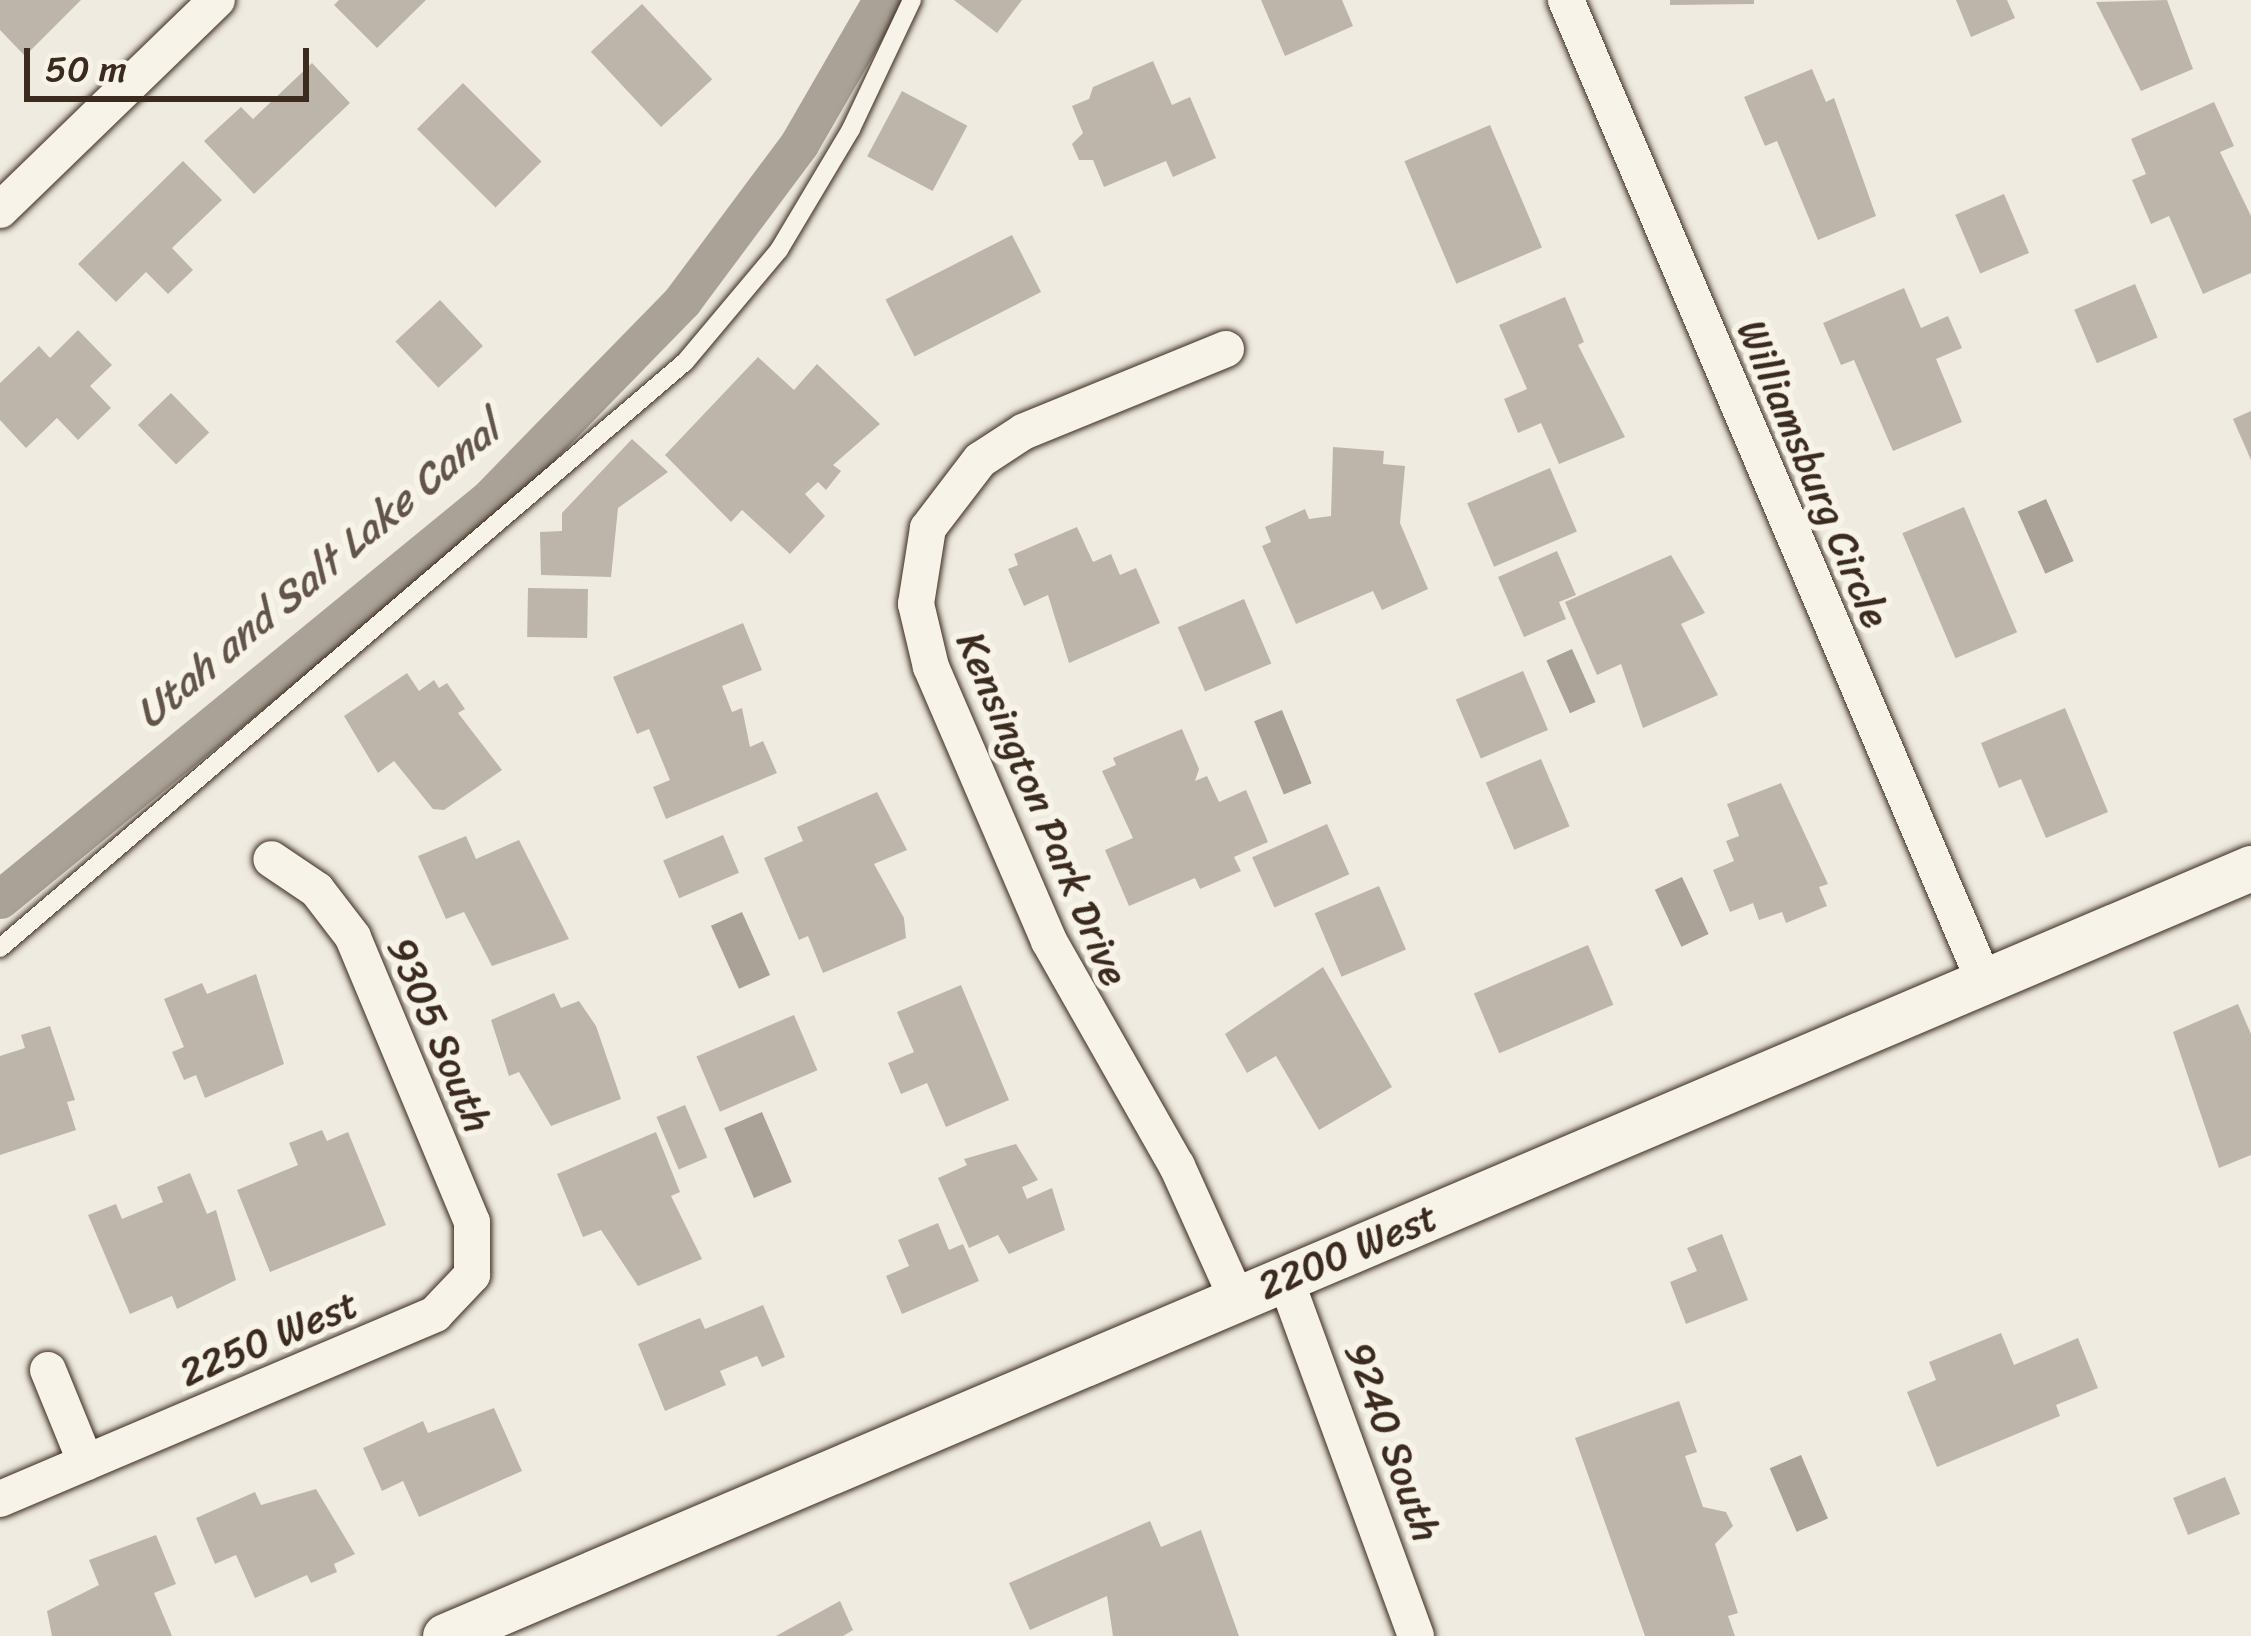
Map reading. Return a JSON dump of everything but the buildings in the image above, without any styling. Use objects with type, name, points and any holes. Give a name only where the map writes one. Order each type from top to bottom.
[{"type":"street","points":[[0,210],[217,0]]},
{"type":"street","name":"Williamsburg Circle","points":[[1566,0],[1984,981]]},
{"type":"street","name":"Kensington Park Drive","points":[[1226,349],[1023,432],[980,460],[928,528],[916,604],[931,668],[1049,941],[1177,1166],[1237,1299]]},
{"type":"street","name":"9305 South","points":[[271,859],[317,890],[352,938],[472,1222],[472,1275]]},
{"type":"street","name":"2200 West","points":[[445,1636],[2251,868]]},
{"type":"street","name":"2250 West","points":[[0,1499],[435,1313],[472,1275]]},
{"type":"street","name":"9240 South","points":[[1285,1279],[1416,1636]]},
{"type":"street","points":[[48,1370],[86,1462]]},
{"type":"lane","points":[[0,948],[685,362],[779,250],[851,129],[912,0]]},
{"type":"shaded area","points":[[2046,499],[2074,561],[2045,574],[2018,512]]},
{"type":"shaded area","points":[[1572,649],[1596,702],[1570,713],[1546,660]]},
{"type":"shaded area","points":[[1282,710],[1312,783],[1284,794],[1254,721]]},
{"type":"shaded area","points":[[1682,877],[1709,934],[1681,947],[1655,890]]},
{"type":"shaded area","points":[[742,912],[770,975],[739,989],[711,926]]},
{"type":"shaded area","points":[[762,1112],[792,1182],[754,1198],[724,1128]]},
{"type":"shaded area","points":[[1801,1455],[1828,1519],[1797,1532],[1770,1468]]},
{"type":"waterway","name":"Utah and Salt Lake Canal","points":[[0,899],[489,499],[682,301],[799,144],[882,0]]}]
